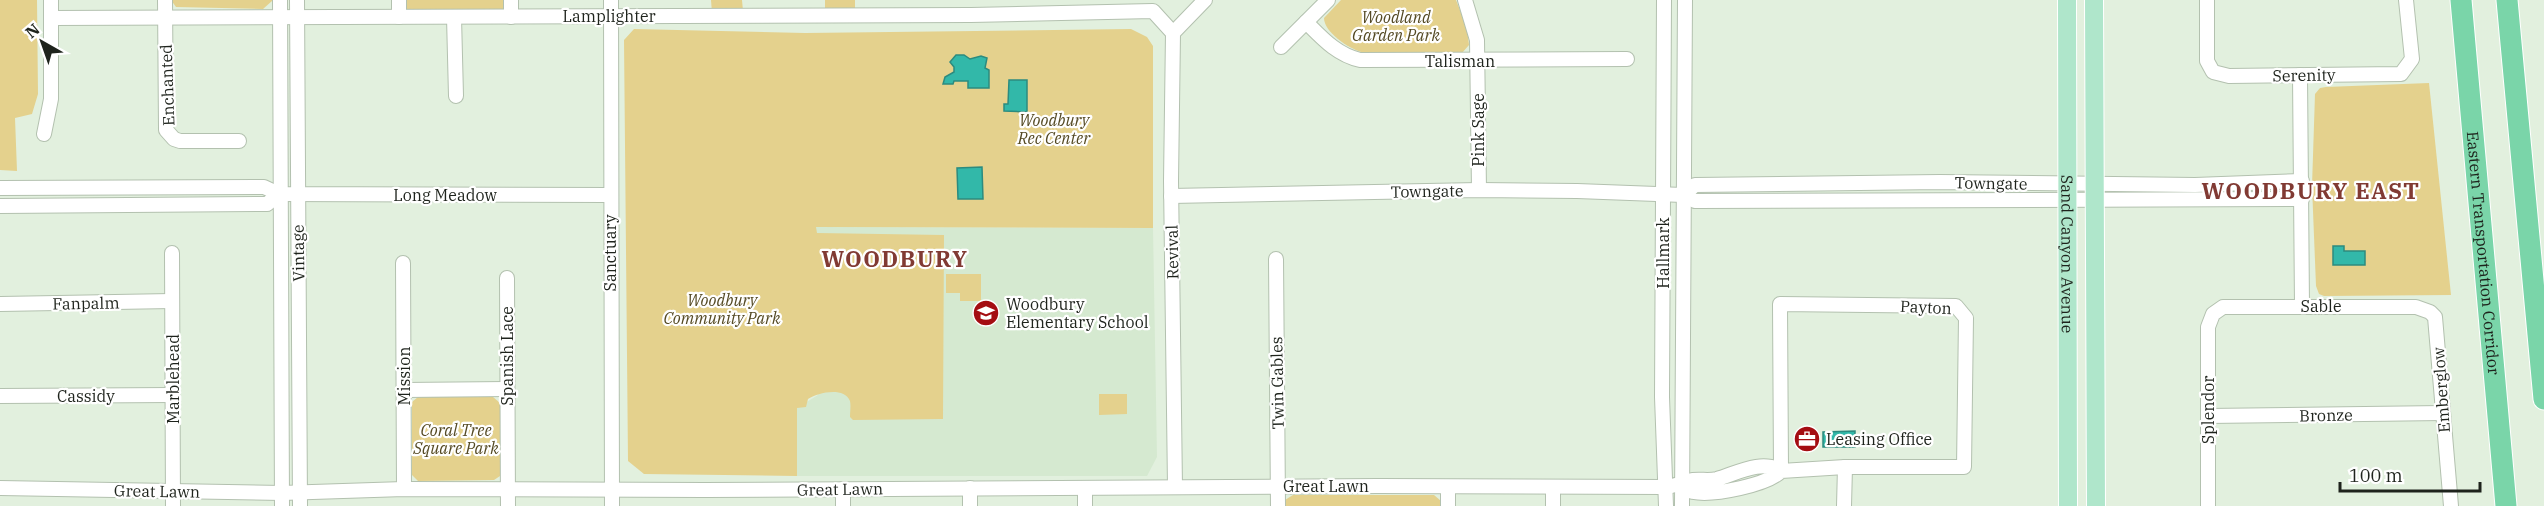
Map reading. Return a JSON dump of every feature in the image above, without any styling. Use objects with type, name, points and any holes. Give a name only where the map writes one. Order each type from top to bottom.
[{"type":"highway","points":[[2455,0],[2465,57]]},
{"type":"highway","name":"Eastern Transportation Corridor","points":[[2461,0],[2506,506]]},
{"type":"highway","points":[[2507,0],[2544,399]]},
{"type":"main road","name":"Sand Canyon Avenue","points":[[2067,0],[2068,506]]},
{"type":"main road","name":"Sand Canyon Avenue","points":[[2094,0],[2097,506]]},
{"type":"street","points":[[44,134],[51,99],[51,0]]},
{"type":"street","name":"Enchanted","points":[[165,0],[165,124],[169,135],[180,141],[239,141]]},
{"type":"street","name":"Vintage","points":[[280,0],[282,499]]},
{"type":"street","name":"Vintage","points":[[297,0],[300,499]]},
{"type":"street","points":[[399,0],[399,17]]},
{"type":"street","points":[[511,0],[511,17]]},
{"type":"street","name":"Sanctuary","points":[[611,0],[612,506]]},
{"type":"street","points":[[971,0],[971,15]]},
{"type":"street","points":[[1163,0],[1158,16],[1173,33],[1205,0]]},
{"type":"street","points":[[1281,47],[1328,0]]},
{"type":"street","name":"Pink Sage","points":[[1465,0],[1475,32],[1478,61],[1479,190]]},
{"type":"street","name":"Hallmark","points":[[1664,0],[1662,397],[1666,506]]},
{"type":"street","name":"Hallmark","points":[[1682,506],[1685,0]]},
{"type":"street","name":"Serenity","points":[[2207,0],[2209,68],[2218,75],[2229,76],[2401,74],[2412,59],[2406,0]]},
{"type":"street","name":"Lamplighter","points":[[51,18],[1158,16]]},
{"type":"street","points":[[454,17],[456,96]]},
{"type":"street","name":"Talisman","points":[[1306,22],[1338,51],[1347,57],[1360,60],[1627,60]]},
{"type":"street","name":"Revival","points":[[1173,33],[1171,196],[1175,487]]},
{"type":"street","points":[[2300,75],[2302,306]]},
{"type":"street","name":"Towngate","points":[[1171,196],[1479,190],[1683,195],[1695,185],[1940,182],[2068,191],[2302,199]]},
{"type":"street","name":"Towngate","points":[[2096,191],[2302,182]]},
{"type":"street","name":"Long Meadow","points":[[0,188],[264,187],[279,194],[610,195]]},
{"type":"street","name":"Long Meadow","points":[[0,206],[267,204],[279,194]]},
{"type":"street","name":"Marblehead","points":[[172,253],[173,506]]},
{"type":"street","name":"Twin Gables","points":[[1276,259],[1278,506]]},
{"type":"street","name":"Mission","points":[[403,263],[404,489]]},
{"type":"street","name":"Spanish Lace","points":[[507,278],[508,506]]},
{"type":"street","name":"Fanpalm","points":[[0,304],[172,301]]},
{"type":"street","name":"Payton","points":[[1681,485],[1693,492],[1736,490],[1775,478],[1781,471],[1780,304],[1956,306],[1966,318],[1964,467],[1845,467],[1781,471]]},
{"type":"street","name":"Sable","points":[[2213,314],[2223,307],[2302,306],[2416,307],[2430,312]]},
{"type":"street","name":"Emberglow","points":[[2430,312],[2436,322],[2451,506]]},
{"type":"street","name":"Splendor","points":[[2208,506],[2208,327],[2213,314]]},
{"type":"street","points":[[404,390],[507,389]]},
{"type":"street","name":"Cassidy","points":[[0,396],[173,395]]},
{"type":"street","name":"Bronze","points":[[2208,416],[2443,413]]},
{"type":"street","points":[[1844,506],[1845,467]]},
{"type":"street","name":"Great Lawn","points":[[0,488],[173,491],[300,499],[404,489],[1666,487],[1681,485]]},
{"type":"street","points":[[1448,487],[1448,506]]},
{"type":"street","points":[[1553,487],[1553,506]]},
{"type":"street","points":[[970,488],[970,506]]},
{"type":"street","points":[[1085,488],[1085,506]]},
{"type":"street","points":[[843,489],[843,506]]},
{"type":"shaded area","name":"Woodbury Elementary School","points":[[816,227],[1153,228],[1157,457],[1147,476],[797,476],[797,408],[818,395]]},
{"type":"green space","points":[[0,0],[37,0],[38,94],[32,114],[15,118],[17,171],[0,170]]},
{"type":"green space","points":[[171,0],[272,1],[263,9],[176,7]]},
{"type":"green space","points":[[402,0],[504,0],[504,9],[402,12]]},
{"type":"green space","points":[[711,0],[742,0],[743,11],[712,13]]},
{"type":"green space","points":[[825,0],[855,0],[855,11],[825,12]]},
{"type":"green space","name":"Woodland Garden Park","points":[[1341,0],[1456,0],[1467,28],[1469,45],[1462,53],[1361,52],[1338,39],[1325,23],[1324,18]]},
{"type":"green space","points":[[634,29],[805,33],[1131,29],[1147,37],[1153,46],[1153,228],[816,227],[817,233],[944,235],[943,419],[853,420],[850,417],[850,401],[847,396],[836,392],[824,393],[808,399],[806,407],[797,408],[797,476],[644,474],[628,461],[624,40]]},
{"type":"green space","points":[[2429,83],[2451,295],[2324,296],[2319,294],[2316,286],[2312,186],[2315,94],[2320,88],[2326,87]]},
{"type":"green space","points":[[946,274],[981,274],[981,301],[960,301],[960,293],[946,293]]},
{"type":"green space","points":[[1099,394],[1127,394],[1127,414],[1099,415]]},
{"type":"green space","name":"Coral Tree Square Park","points":[[418,397],[493,397],[500,403],[500,476],[494,480],[418,481],[412,475],[412,402]]},
{"type":"green space","points":[[1293,495],[1434,495],[1441,501],[1441,506],[1285,506],[1285,500]]},
{"type":"water","points":[[956,55],[964,55],[970,59],[981,56],[987,58],[985,68],[989,70],[989,88],[968,88],[968,81],[943,84],[945,77],[954,72],[954,67],[950,62]]},
{"type":"water","points":[[1009,80],[1027,80],[1027,112],[1004,111],[1004,104],[1008,104]]},
{"type":"water","points":[[982,167],[983,199],[958,199],[957,168]]},
{"type":"water","points":[[2333,246],[2344,246],[2344,251],[2365,251],[2365,265],[2333,265]]},
{"type":"water","points":[[1855,431],[1855,447],[1823,447],[1823,432]]},
{"type":"place","name":"Woodbury Elementary School","points":[[986,313]]},
{"type":"place","name":"Leasing Office","points":[[1807,439]]},
{"type":"district","name":"WOODBURY EAST","points":[[2311,191]]},
{"type":"district","name":"WOODBURY","points":[[895,259]]},
{"type":"park label","name":"Woodbury Rec Center","points":[[1054,129]]},
{"type":"park label","name":"Woodbury Community Park","points":[[722,309]]}]
